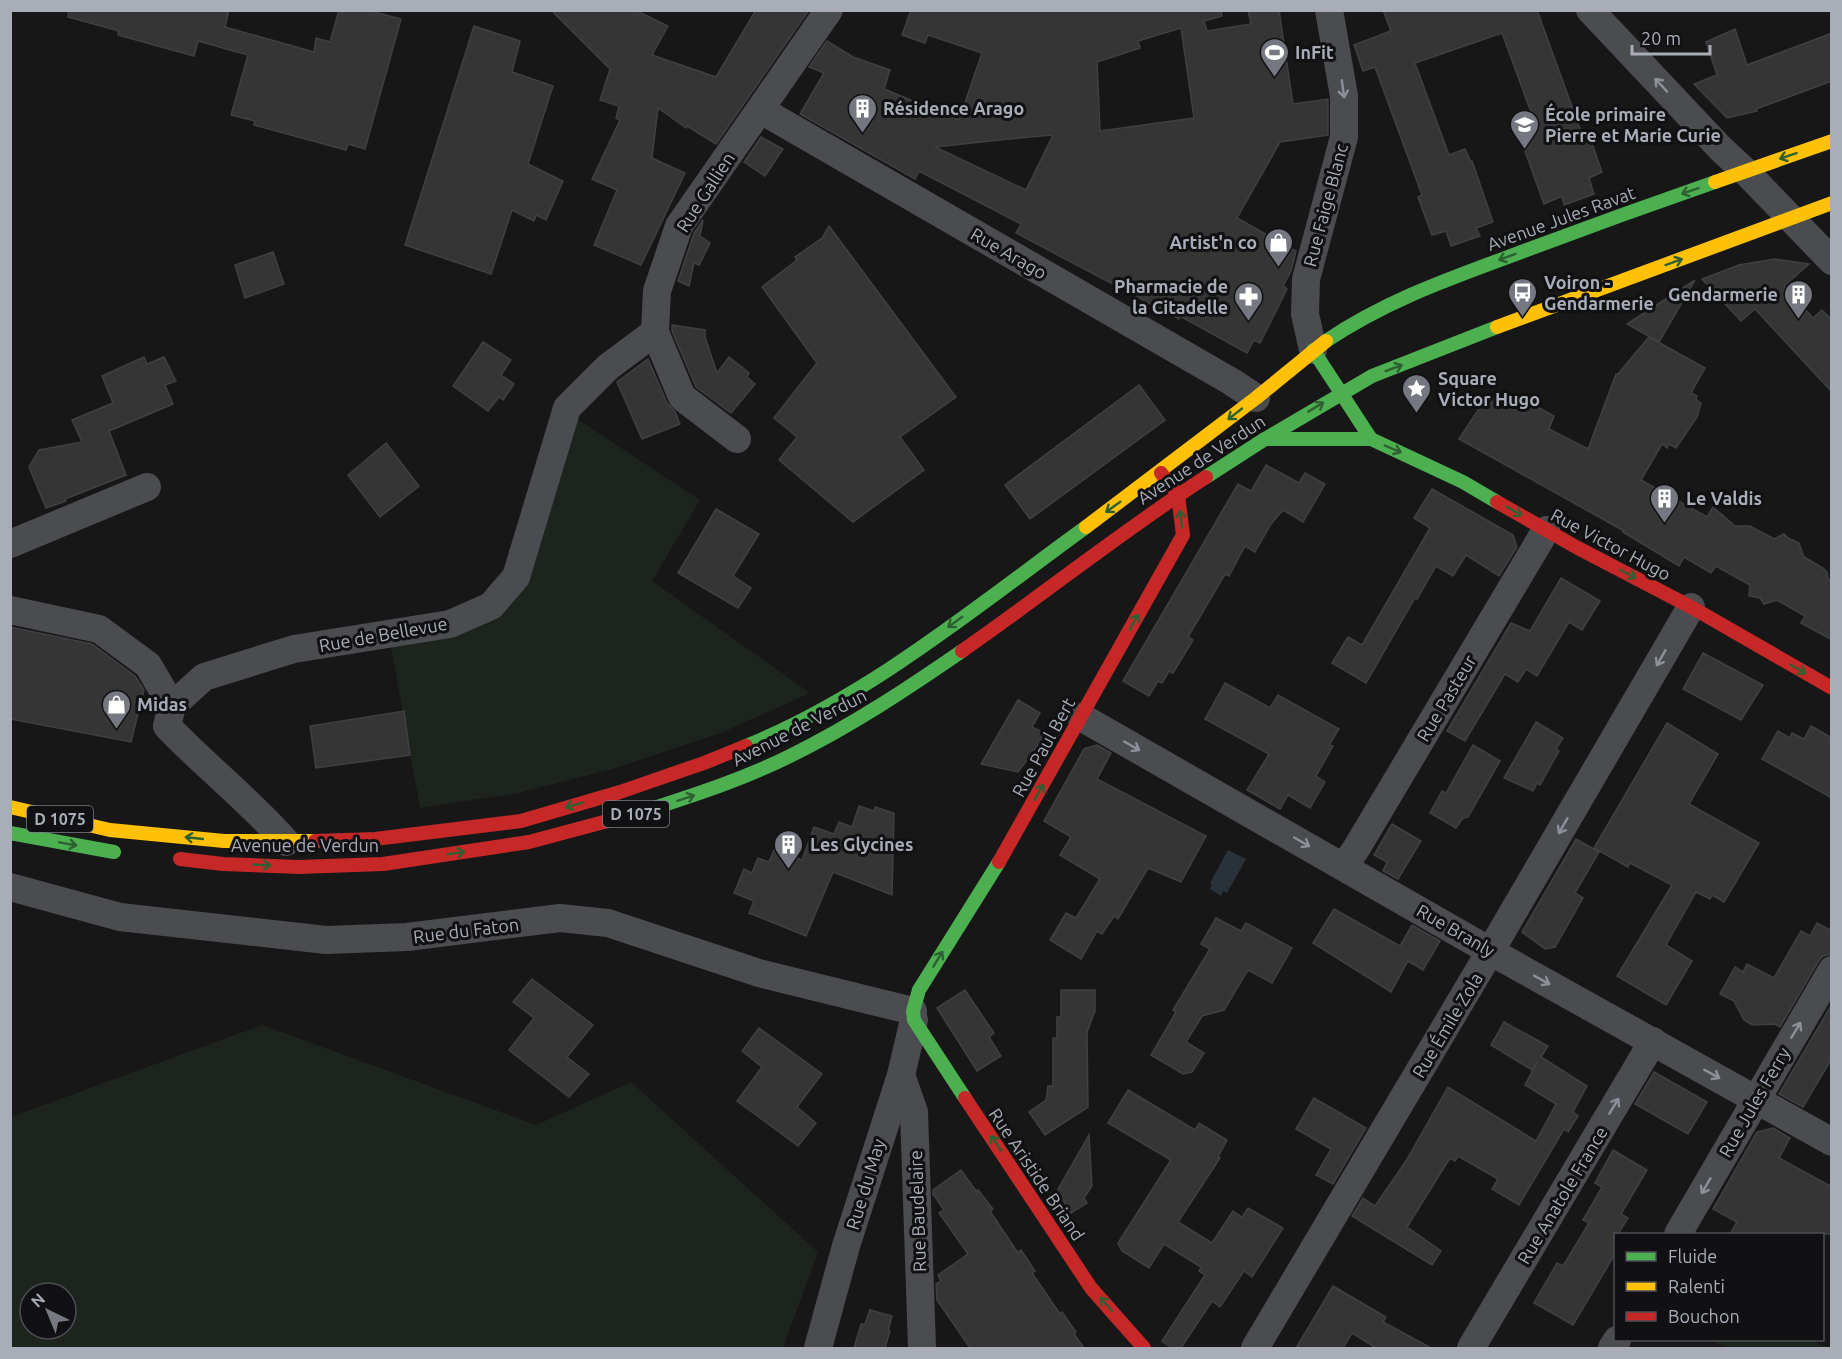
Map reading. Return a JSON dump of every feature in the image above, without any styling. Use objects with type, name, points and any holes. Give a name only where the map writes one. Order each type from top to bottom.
[{"type":"main road","name":"Avenue Jules Ravat","points":[[1313,350],[1347,327],[1398,299],[1606,220],[1832,141]]},
{"type":"main road","points":[[1371,440],[1341,393],[1372,376],[1523,317],[1832,203]]},
{"type":"main road","name":"Rue Faige Blanc","points":[[1313,350],[1341,393]]},
{"type":"main road","name":"Avenue de Verdun","points":[[10,807],[110,830],[224,841],[286,842],[375,838],[521,820],[641,785],[704,763],[778,733],[882,675],[1160,472],[1256,398],[1313,350]]},
{"type":"main road","name":"Avenue de Verdun","points":[[164,857],[223,864],[299,867],[382,864],[529,842],[628,817],[716,787],[790,756],[893,699],[1020,611],[1153,511],[1265,438],[1341,393]]},
{"type":"main road","name":"Rue Victor Hugo","points":[[1265,438],[1371,440],[1463,482],[1546,530],[1691,607],[1832,688]]},
{"type":"main road","points":[[1160,472],[1178,495]]},
{"type":"main road","name":"Rue Paul Bert","points":[[914,1016],[919,990],[998,864],[1183,535],[1178,495]]},
{"type":"main road","name":"D 1075","points":[[10,833],[129,853]]},
{"type":"main road","name":"Rue Aristide Briand","points":[[914,1016],[1091,1288],[1144,1348]]},
{"type":"street","name":"Rue Gallien","points":[[737,439],[682,397],[656,332],[657,291],[679,226],[829,10]]},
{"type":"street","name":"Rue Faige Blanc","points":[[1313,350],[1305,314],[1306,279],[1344,137],[1344,96],[1329,10]]},
{"type":"street","points":[[1590,10],[1721,149],[1832,261]]},
{"type":"street","name":"Rue Arago","points":[[761,110],[1232,381],[1256,398]]},
{"type":"street","name":"Rue de Bellevue","points":[[172,706],[204,677],[294,649],[450,624],[491,606],[516,577],[567,408],[608,367],[656,332]]},
{"type":"street","points":[[10,544],[147,487]]},
{"type":"street","name":"Rue Pasteur","points":[[1344,866],[1546,530]]},
{"type":"street","name":"Rue Émile Zola","points":[[1255,1348],[1691,607]]},
{"type":"street","points":[[10,610],[99,629],[148,665],[172,706],[167,726],[268,821],[286,842]]},
{"type":"street","name":"Rue Branly","points":[[1081,717],[1832,1142]]},
{"type":"street","name":"Rue du Faton","points":[[10,887],[120,917],[326,940],[407,937],[560,918],[608,923],[759,973],[914,1016]]},
{"type":"street","name":"Rue Jules Ferry","points":[[1679,1233],[1832,970]]},
{"type":"street","name":"Rue du May","points":[[818,1348],[846,1246],[901,1075],[914,1016]]},
{"type":"street","name":"Rue Anatole France","points":[[1471,1348],[1653,1041]]},
{"type":"street","name":"Rue Baudelaire","points":[[901,1075],[914,1112],[922,1348]]},
{"type":"shaded area","points":[[574,417],[700,500],[652,581],[810,693],[723,732],[612,769],[518,793],[420,808],[391,646],[508,605]]},
{"type":"shaded area","points":[[1228,850],[1246,859],[1227,893],[1223,891],[1221,896],[1210,889],[1212,885],[1210,883]]},
{"type":"shaded area","points":[[262,1025],[536,1125],[631,1082],[818,1252],[783,1348],[11,1348],[11,1117]]},
{"type":"shaded area","points":[[1713,1341],[1813,1341],[1828,1348],[1727,1348]]},
{"type":"building","points":[[69,10],[229,10],[225,27],[314,52],[316,38],[330,42],[339,10],[367,10],[401,19],[365,149],[348,144],[346,150],[254,125],[255,121],[231,115],[248,55],[198,41],[194,56],[118,35],[119,31],[68,17]]},
{"type":"building","points":[[551,10],[635,10],[668,26],[652,55],[716,77],[756,10],[809,10],[716,144],[687,126],[686,128],[658,108],[652,158],[685,173],[641,265],[594,245],[617,190],[592,179],[620,120],[616,118],[619,106],[600,100],[610,69]]},
{"type":"building","points":[[911,10],[1221,10],[1222,16],[1204,21],[1207,31],[1251,24],[1248,10],[1279,10],[1293,104],[1328,99],[1328,135],[1280,142],[1237,218],[1296,251],[1291,271],[1283,286],[1287,289],[1260,343],[1254,340],[1247,353],[1180,316],[1179,319],[1016,233],[1021,224],[919,171],[915,179],[800,114],[824,73],[809,67],[827,41],[853,57],[890,70],[884,89],[959,120],[982,53],[928,35],[925,43],[902,35]],"holes":[[[1181,28],[1194,118],[1100,131],[1097,62],[1140,48],[1138,41]],[[1053,135],[1026,190],[935,147],[1009,139]]]},
{"type":"building","points":[[1383,10],[1537,10],[1583,137],[1589,135],[1602,172],[1589,178],[1594,194],[1564,205],[1562,196],[1544,204],[1519,129],[1535,123],[1502,33],[1415,63],[1449,155],[1465,149],[1472,161],[1493,222],[1476,228],[1480,236],[1451,246],[1446,231],[1432,235],[1418,197],[1422,195],[1375,67],[1363,71],[1354,45],[1391,31]]},
{"type":"building","points":[[474,26],[520,41],[512,72],[553,86],[528,164],[563,181],[546,220],[536,215],[534,221],[512,210],[491,274],[405,245]]},
{"type":"building","points":[[1735,29],[1747,65],[1832,33],[1832,81],[1756,109],[1757,111],[1727,118],[1694,84],[1717,75],[1706,42]]},
{"type":"building","points":[[761,137],[783,149],[765,176],[744,162]]},
{"type":"building","points":[[703,220],[700,236],[710,243],[699,265],[694,263],[689,286],[678,281],[694,233]]},
{"type":"building","points":[[829,226],[956,397],[900,437],[924,470],[853,522],[779,460],[797,437],[774,418],[817,363],[762,287],[797,260],[795,257],[822,238]]},
{"type":"building","points":[[273,252],[284,284],[245,298],[235,265]]},
{"type":"building","name":"Gendarmerie","points":[[1775,259],[1809,264],[1784,286],[1813,318],[1822,310],[1832,320],[1832,392],[1755,309],[1741,321],[1702,279],[1739,265]]},
{"type":"building","points":[[1695,280],[1659,342],[1627,324]]},
{"type":"building","points":[[672,325],[705,330],[705,337],[717,373],[729,357],[749,373],[747,377],[755,384],[731,413],[696,387],[672,331]]},
{"type":"building","points":[[1649,337],[1705,368],[1691,393],[1697,396],[1696,400],[1701,403],[1697,417],[1676,448],[1669,444],[1667,448],[1662,444],[1641,480],[1707,517],[1713,507],[1735,526],[1750,526],[1774,539],[1784,534],[1799,543],[1804,557],[1823,568],[1827,572],[1828,579],[1832,580],[1832,640],[1801,623],[1805,616],[1777,600],[1764,604],[1760,598],[1749,596],[1750,585],[1716,566],[1711,573],[1684,557],[1679,566],[1624,531],[1459,439],[1488,395],[1524,414],[1529,402],[1554,416],[1549,429],[1588,449],[1616,374]]},
{"type":"building","points":[[483,342],[511,360],[501,375],[514,384],[503,400],[499,397],[488,411],[453,386]]},
{"type":"building","points":[[144,357],[147,364],[164,357],[176,381],[165,385],[173,404],[109,431],[126,475],[46,508],[29,467],[39,450],[82,442],[72,420],[113,403],[102,376]]},
{"type":"building","points":[[648,359],[667,403],[675,412],[680,424],[642,439],[617,382]]},
{"type":"building","points":[[1139,385],[1165,420],[1030,519],[1005,485]]},
{"type":"building","points":[[386,443],[419,486],[380,517],[348,475]]},
{"type":"building","points":[[1266,465],[1299,483],[1305,473],[1325,484],[1303,522],[1283,510],[1271,524],[1255,552],[1245,546],[1229,576],[1225,574],[1188,637],[1193,640],[1173,673],[1169,671],[1162,683],[1158,681],[1149,696],[1123,681],[1238,484],[1251,491]]},
{"type":"building","points":[[1432,489],[1513,535],[1517,547],[1499,576],[1466,555],[1453,576],[1436,566],[1366,683],[1332,663],[1348,637],[1362,645],[1430,528],[1414,518]]},
{"type":"building","points":[[716,509],[759,534],[733,576],[751,588],[738,608],[678,573]]},
{"type":"building","points":[[1561,578],[1600,601],[1582,630],[1569,622],[1537,676],[1526,669],[1518,682],[1505,674],[1465,741],[1447,731],[1511,623],[1530,631]]},
{"type":"building","points":[[10,627],[92,644],[135,676],[144,690],[131,742],[10,719]]},
{"type":"building","points":[[1703,653],[1763,685],[1741,720],[1683,689]]},
{"type":"building","points":[[1225,683],[1270,708],[1278,695],[1339,729],[1329,745],[1333,746],[1316,776],[1325,782],[1310,808],[1288,795],[1280,809],[1247,790],[1269,754],[1205,719]]},
{"type":"building","points":[[1018,700],[1040,713],[1032,727],[1046,734],[1018,772],[981,764]]},
{"type":"building","points":[[404,711],[410,755],[316,768],[310,726]]},
{"type":"building","points":[[1536,722],[1563,738],[1556,749],[1559,751],[1540,785],[1537,783],[1533,791],[1504,778]]},
{"type":"building","points":[[1667,723],[1718,754],[1689,804],[1759,843],[1724,902],[1712,895],[1710,899],[1696,892],[1666,945],[1692,961],[1666,1005],[1617,976],[1672,885],[1630,863],[1628,867],[1594,848]]},
{"type":"building","points":[[1811,726],[1832,738],[1832,798],[1762,759],[1778,731],[1790,738],[1792,733],[1804,739]]},
{"type":"building","points":[[1097,745],[1111,753],[1097,779],[1206,836],[1181,882],[1148,868],[1118,919],[1114,916],[1102,934],[1097,931],[1081,959],[1050,940],[1066,913],[1076,918],[1100,879],[1060,855],[1071,837],[1044,821],[1084,749]]},
{"type":"building","points":[[1473,745],[1500,761],[1468,817],[1463,818],[1456,828],[1430,813],[1442,791],[1446,793]]},
{"type":"building","name":"Les Glycines","points":[[859,806],[874,811],[875,807],[894,813],[892,895],[833,872],[806,936],[749,913],[754,901],[734,893],[744,869],[752,873],[758,858],[769,862],[774,850],[802,860],[814,827],[834,834],[839,822],[852,827]]},
{"type":"building","points":[[1392,824],[1421,841],[1398,879],[1383,871],[1387,862],[1374,855]]},
{"type":"building","points":[[1576,839],[1599,852],[1575,893],[1583,898],[1555,947],[1545,949],[1522,932]]},
{"type":"building","points":[[1334,909],[1400,946],[1412,925],[1440,941],[1423,970],[1408,961],[1391,992],[1313,943]]},
{"type":"building","points":[[1216,918],[1241,931],[1246,923],[1292,948],[1272,983],[1248,970],[1224,1010],[1202,1016],[1186,1042],[1204,1053],[1192,1072],[1183,1074],[1151,1055],[1176,1012],[1173,1010],[1210,949],[1201,944]]},
{"type":"building","points":[[1817,923],[1832,931],[1832,954],[1823,956],[1818,962],[1780,1027],[1775,1024],[1752,1025],[1744,1020],[1734,1001],[1720,994],[1735,967],[1743,972],[1747,964],[1774,978],[1801,931],[1810,936]]},
{"type":"building","points":[[532,979],[593,1025],[567,1057],[589,1074],[569,1097],[509,1050],[534,1018],[513,1002]]},
{"type":"building","points":[[965,990],[994,1033],[989,1037],[1001,1056],[977,1071],[937,1008]]},
{"type":"building","points":[[1061,990],[1095,990],[1095,1011],[1087,1032],[1088,1107],[1045,1135],[1029,1112],[1046,1100],[1048,1086],[1053,1086],[1053,1038],[1057,1038],[1057,1017],[1061,1017]]},
{"type":"building","points":[[1832,1004],[1832,1058],[1803,1107],[1779,1094]]},
{"type":"building","points":[[1504,1022],[1548,1046],[1541,1057],[1587,1086],[1573,1112],[1578,1116],[1568,1132],[1564,1129],[1519,1205],[1492,1189],[1498,1179],[1458,1156],[1455,1161],[1450,1158],[1407,1227],[1441,1251],[1432,1265],[1352,1216],[1363,1198],[1375,1206],[1406,1161],[1448,1087],[1536,1141],[1556,1104],[1525,1085],[1537,1062],[1532,1070],[1491,1045]]},
{"type":"building","points":[[759,1028],[822,1074],[797,1107],[816,1123],[798,1146],[737,1101],[762,1067],[742,1051]]},
{"type":"building","points":[[1654,1072],[1707,1102],[1688,1134],[1635,1104]]},
{"type":"building","points":[[1128,1090],[1195,1130],[1199,1123],[1227,1140],[1218,1157],[1220,1158],[1178,1222],[1212,1243],[1233,1211],[1242,1217],[1248,1208],[1283,1228],[1252,1277],[1244,1271],[1220,1307],[1212,1301],[1181,1348],[1172,1348],[1162,1341],[1205,1275],[1199,1271],[1201,1267],[1164,1244],[1149,1268],[1122,1251],[1118,1243],[1171,1160],[1108,1123]]},
{"type":"building","points":[[1314,1098],[1366,1128],[1333,1184],[1316,1175],[1331,1149],[1296,1129]]},
{"type":"building","points":[[1773,1128],[1790,1138],[1779,1158],[1832,1187],[1832,1234],[1731,1233],[1737,1222],[1713,1209],[1757,1132]]},
{"type":"building","points":[[1089,1135],[1092,1186],[1084,1198],[1087,1203],[1071,1213],[1057,1191]]},
{"type":"building","points":[[1613,1150],[1647,1170],[1621,1214],[1628,1218],[1619,1233],[1614,1233],[1614,1255],[1573,1325],[1534,1303],[1557,1263],[1563,1266],[1589,1223],[1583,1220],[1602,1187],[1595,1183]]},
{"type":"building","points":[[961,1170],[993,1209],[990,1211],[1018,1253],[1021,1250],[1035,1271],[1032,1273],[1060,1314],[1062,1312],[1076,1332],[1074,1334],[1084,1348],[970,1348],[937,1300],[936,1284],[941,1281],[938,1275],[968,1254],[939,1213],[944,1210],[933,1194],[933,1190]]},
{"type":"building","points":[[1333,1286],[1386,1317],[1383,1322],[1431,1348],[1376,1348],[1352,1333],[1343,1348],[1296,1348]]},
{"type":"building","points":[[870,1310],[892,1316],[885,1348],[854,1348],[861,1324],[865,1324]]},
{"type":"traffic: fast","points":[[1326,341],[1370,315],[1437,284],[1715,182]]},
{"type":"traffic: fast","points":[[1206,477],[1372,376],[1497,327]]},
{"type":"traffic: fast","points":[[1313,350],[1371,439],[1463,482],[1497,502]]},
{"type":"traffic: fast","points":[[1265,439],[1371,439]]},
{"type":"traffic: fast","points":[[746,746],[792,725],[880,675],[963,618],[1086,527]]},
{"type":"traffic: fast","points":[[645,811],[737,779],[790,756],[878,706],[962,651]]},
{"type":"traffic: fast","points":[[10,833],[114,852]]},
{"type":"traffic: fast","points":[[965,1098],[914,1020],[913,1011],[919,990],[999,862]]},
{"type":"traffic: slow","points":[[1715,182],[1832,141]]},
{"type":"traffic: slow","points":[[1497,327],[1832,203]]},
{"type":"traffic: slow","points":[[1086,527],[1256,398],[1326,341]]},
{"type":"traffic: slow","points":[[10,807],[110,830],[224,841],[315,841]]},
{"type":"traffic: jam","points":[[999,862],[1183,535],[1178,495],[1161,473]]},
{"type":"traffic: jam","points":[[962,651],[1144,519],[1206,477]]},
{"type":"traffic: jam","points":[[1497,502],[1576,547],[1691,607],[1832,688]]},
{"type":"traffic: jam","points":[[315,841],[375,839],[521,821],[620,792],[746,746]]},
{"type":"traffic: jam","points":[[180,859],[223,864],[299,867],[383,864],[529,842],[645,811]]},
{"type":"traffic: jam","points":[[965,1098],[1091,1288],[1144,1348]]},
{"type":"place","name":"InFit","points":[[1274,78]]},
{"type":"place","name":"Résidence Arago","points":[[862,134]]},
{"type":"place","name":"École primaire Pierre et Marie Curie","points":[[1524,150]]},
{"type":"place","name":"Artist'n co","points":[[1278,268]]},
{"type":"place","name":"Voiron - Gendarmerie","points":[[1523,318]]},
{"type":"place","name":"Gendarmerie","points":[[1799,320]]},
{"type":"place","name":"Pharmacie de la Citadelle","points":[[1249,322]]},
{"type":"place","name":"Square Victor Hugo","points":[[1417,414]]},
{"type":"place","name":"Le Valdis","points":[[1665,524]]},
{"type":"place","name":"Midas","points":[[116,730]]},
{"type":"place","name":"Les Glycines","points":[[789,870]]}]
